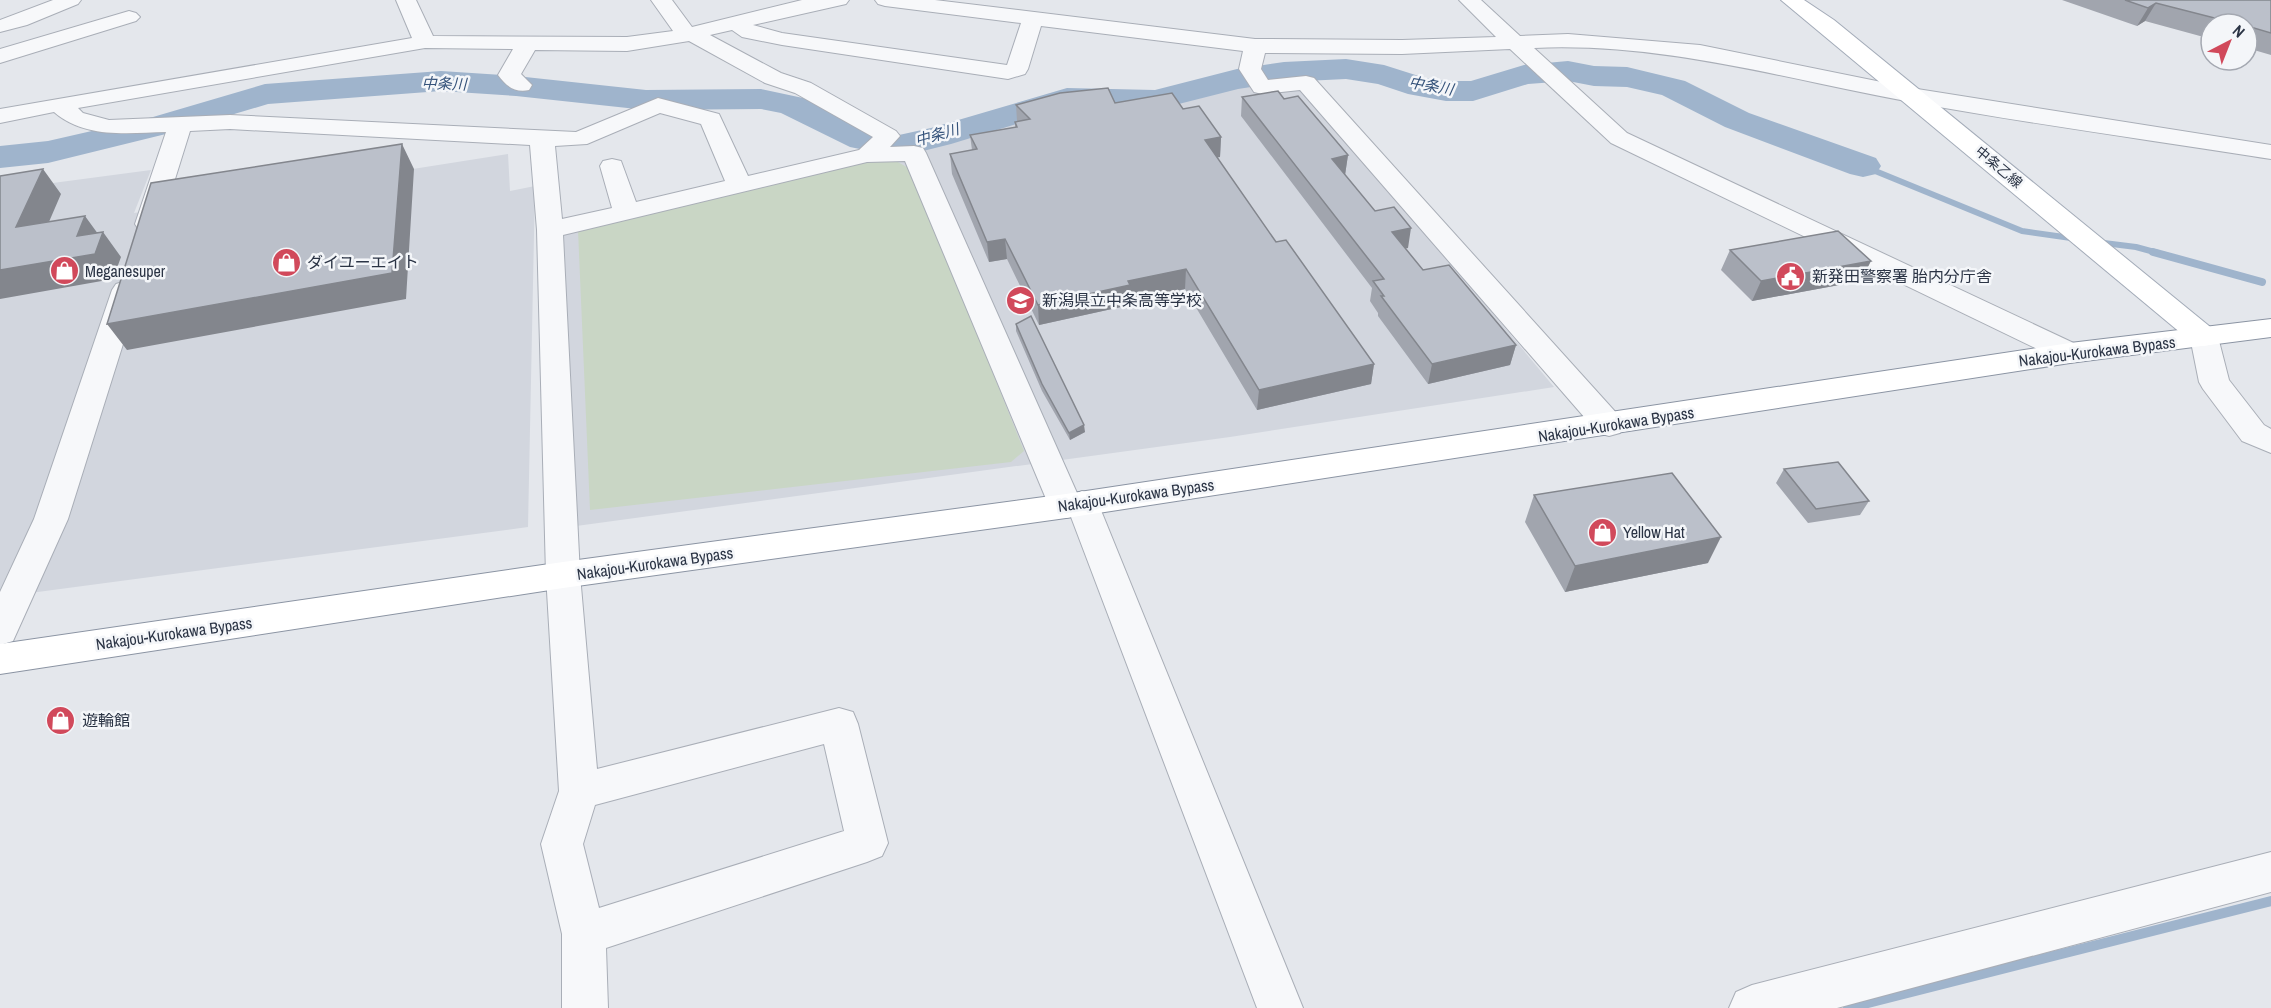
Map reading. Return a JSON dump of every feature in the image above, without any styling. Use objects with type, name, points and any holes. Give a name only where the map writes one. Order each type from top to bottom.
[{"type":"main road","name":"中条乙線","points":[[1791,0],[1826,25],[2204,338]]},
{"type":"main road","name":"Nakajou-Kurokawa Bypass","points":[[0,659],[563,575],[1074,505],[2070,353],[2271,328]]},
{"type":"street","points":[[0,26],[20,21],[71,0]]},
{"type":"street","points":[[406,0],[425,42]]},
{"type":"street","points":[[661,0],[690,34],[773,78],[803,88],[888,136],[867,155]]},
{"type":"street","points":[[0,116],[425,42],[627,45],[690,34],[811,4],[839,0]]},
{"type":"street","points":[[885,0],[1255,46],[1402,47],[1568,40],[1700,52],[1911,95],[2271,152]]},
{"type":"street","points":[[1469,0],[1619,138],[2070,353]]},
{"type":"street","points":[[0,56],[129,17]]},
{"type":"street","points":[[735,23],[750,32],[782,39],[1008,72],[1017,69],[1033,19]]},
{"type":"street","points":[[520,84],[508,75],[527,45]]},
{"type":"street","points":[[1255,46],[1250,69],[1262,87],[1306,83],[1609,425]]},
{"type":"street","points":[[59,104],[75,118],[109,127],[181,123],[241,123],[579,139],[658,105],[711,119],[739,185]]},
{"type":"street","points":[[0,631],[51,519],[181,123]]},
{"type":"street","points":[[542,138],[550,230],[563,575],[579,791],[562,844],[584,933],[585,1008]]},
{"type":"street","points":[[550,230],[867,155],[914,153],[1074,505],[1280,1008]]},
{"type":"street","points":[[612,166],[626,212]]},
{"type":"street","points":[[2204,338],[2214,382],[2253,433],[2271,442]]},
{"type":"street","points":[[579,791],[839,724],[867,843],[584,933]]},
{"type":"street","points":[[1752,1008],[2271,872]]},
{"type":"shaded area","name":"新潟県立中条高等学校","points":[[1298,79],[1554,387],[1230,437],[569,527],[558,225],[923,146],[1070,102],[1169,102],[1208,91]]},
{"type":"shaded area","points":[[508,154],[510,191],[535,186],[528,527],[0,597],[0,190],[151,170],[134,213]]},
{"type":"green space","points":[[868,160],[896,161],[912,170],[1024,451],[1011,462],[590,510],[578,230]]},
{"type":"building","points":[[2125,0],[2271,0],[2271,33],[2259,30],[2259,12],[2199,12],[2199,14],[2156,3],[2148,8]]},
{"type":"building","points":[[1108,88],[1115,103],[1172,93],[1183,109],[1199,106],[1221,137],[1205,140],[1276,242],[1286,240],[1374,364],[1259,390],[1186,269],[1128,281],[1130,285],[1038,305],[1005,239],[987,242],[950,154],[977,149],[970,135],[1017,127],[1015,122],[1030,119],[1016,105],[1060,93]]},
{"type":"building","points":[[1278,91],[1284,99],[1298,96],[1348,155],[1332,159],[1375,211],[1394,207],[1411,228],[1392,232],[1423,270],[1449,265],[1516,345],[1432,364],[1381,296],[1384,296],[1373,281],[1384,279],[1242,97]]},
{"type":"building","points":[[402,144],[392,273],[107,324],[151,183]]},
{"type":"building","points":[[43,169],[16,227],[85,216],[77,236],[103,232],[95,254],[0,270],[0,176]]},
{"type":"building","points":[[1838,231],[1871,261],[1761,281],[1730,250]]},
{"type":"building","points":[[1031,316],[1084,425],[1069,433],[1042,384],[1016,324]]},
{"type":"building","points":[[1838,462],[1869,501],[1816,509],[1784,469]]},
{"type":"building","points":[[1672,473],[1721,537],[1575,566],[1534,495]]},
{"type":"waterway","name":"中条川","points":[[0,157],[48,152],[162,125],[265,94],[441,81],[516,86],[646,100],[761,99],[791,105],[862,140],[899,146],[939,137],[1067,98],[1155,100],[1237,79],[1284,72],[1346,69],[1384,75],[1420,87],[1446,91],[1473,91],[1524,75],[1568,71],[1594,76],[1627,77],[1673,88],[1737,120],[1863,166]]},
{"type":"waterway","points":[[1863,166],[2022,231],[2078,239]]},
{"type":"waterway","points":[[2096,242],[2136,247],[2158,253]]},
{"type":"waterway","points":[[2153,252],[2262,282]]},
{"type":"waterway","points":[[1848,1008],[2271,901]]},
{"type":"place","name":"ダイユーエイト","points":[[286,262]]},
{"type":"place","name":"Meganesuper","points":[[64,271]]},
{"type":"place","name":"新発田警察署 胎内分庁舎","points":[[1791,276]]},
{"type":"place","name":"新潟県立中条高等学校","points":[[1021,300]]},
{"type":"place","name":"Yellow Hat","points":[[1602,532]]},
{"type":"place","name":"遊輪館","points":[[61,720]]}]
